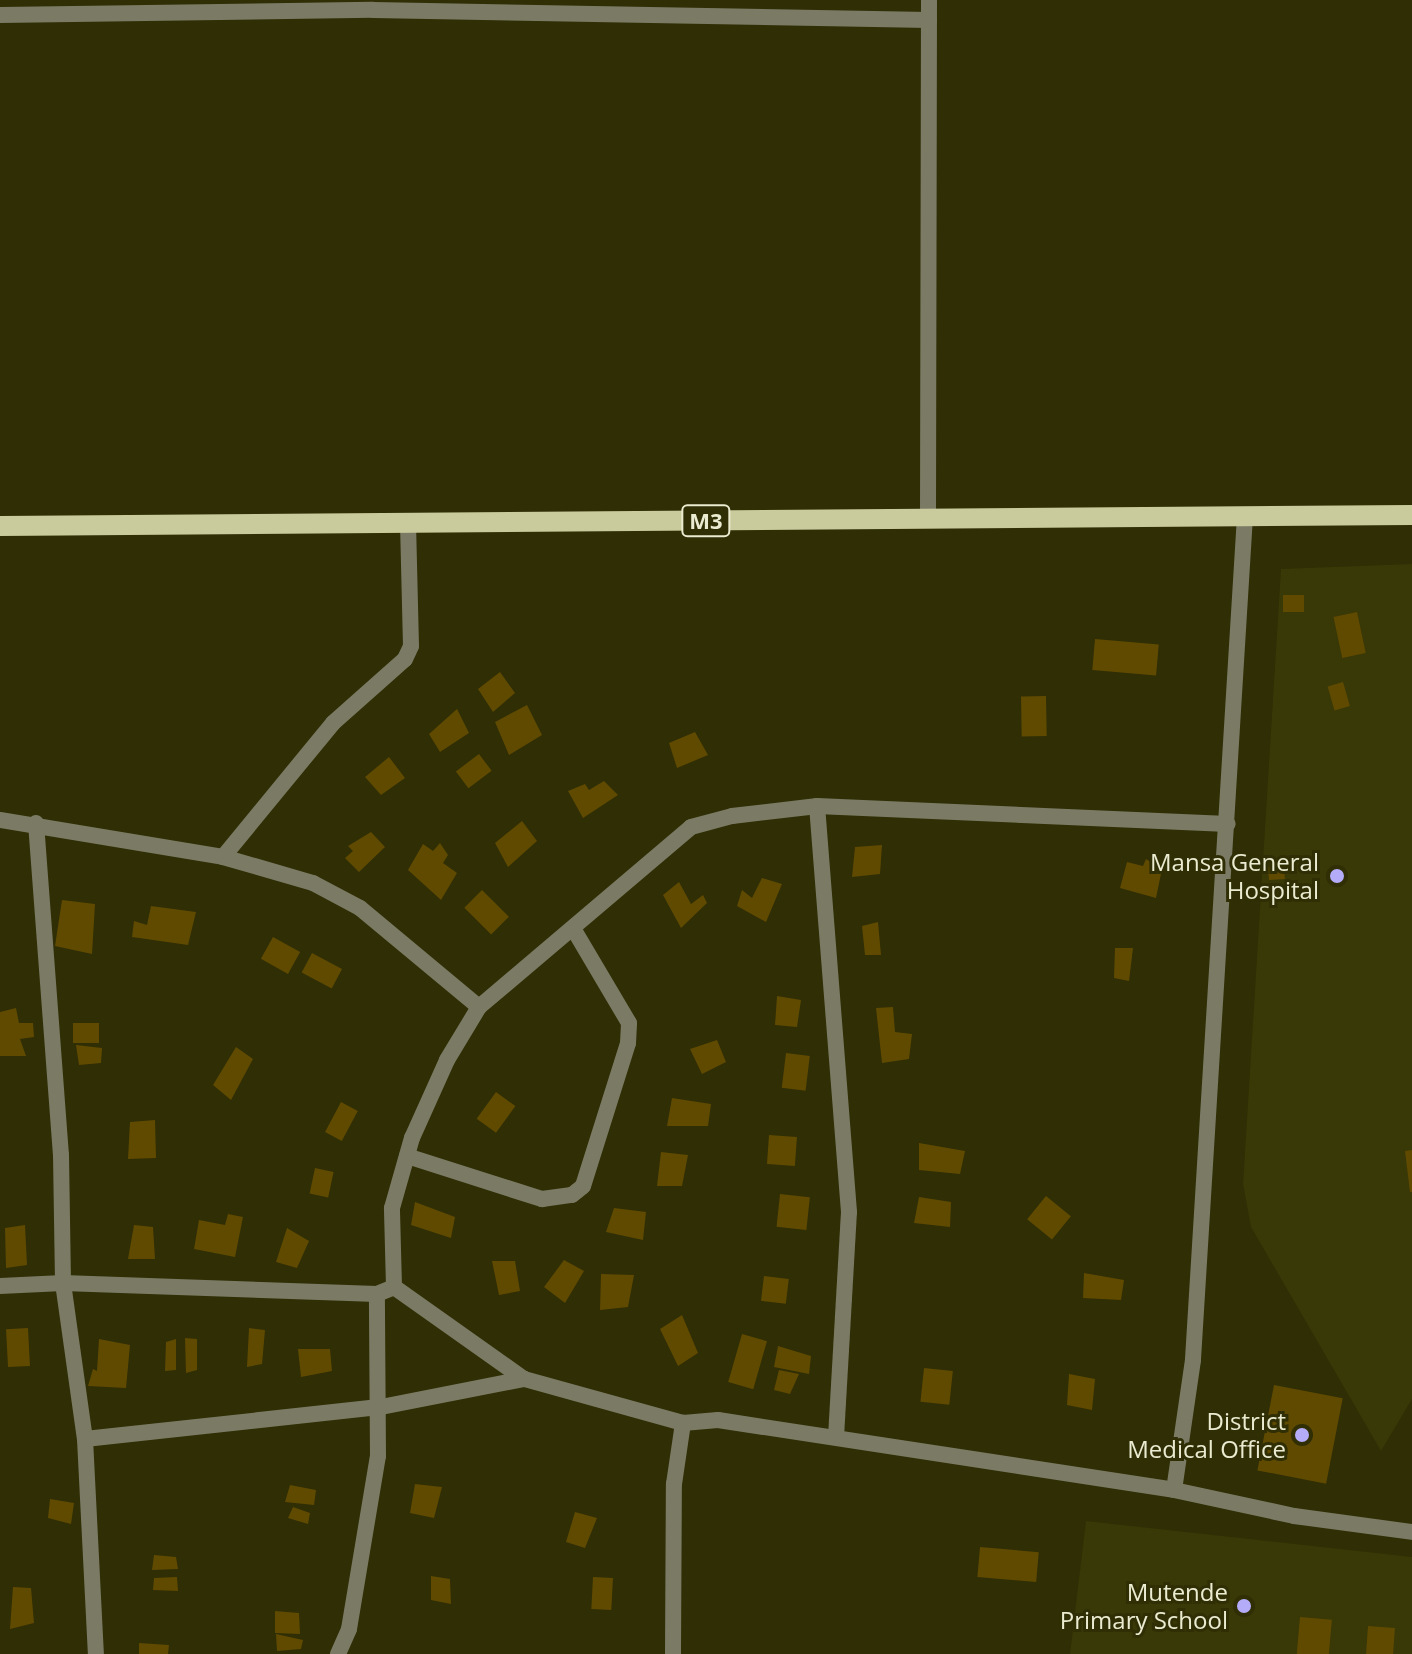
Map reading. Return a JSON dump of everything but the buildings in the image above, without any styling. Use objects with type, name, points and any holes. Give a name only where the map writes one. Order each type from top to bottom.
[{"type":"main road","name":"M3","points":[[0,526],[1412,515]]},
{"type":"street","points":[[928,519],[929,0]]},
{"type":"street","points":[[0,15],[372,5],[929,20]]},
{"type":"street","points":[[1174,1490],[1193,1360],[1245,516]]},
{"type":"street","points":[[223,857],[333,723],[405,659],[411,646],[408,525]]},
{"type":"street","points":[[394,1287],[392,1208],[407,1156],[447,1060],[479,1007],[574,930],[691,827],[732,816],[817,806],[1228,824]]},
{"type":"street","points":[[817,806],[849,1212],[836,1437]]},
{"type":"street","points":[[0,820],[36,823],[223,857],[313,883],[360,908],[479,1007]]},
{"type":"street","points":[[36,823],[61,1155],[63,1283],[85,1439],[96,1654]]},
{"type":"street","points":[[407,1156],[542,1199],[572,1195],[583,1186],[628,1043],[629,1023],[574,930]]},
{"type":"street","points":[[0,1286],[63,1283],[377,1294],[394,1287]]},
{"type":"street","points":[[394,1287],[524,1379],[683,1423],[718,1420],[836,1437],[1174,1490],[1294,1516],[1412,1532]]},
{"type":"street","points":[[338,1654],[349,1629],[371,1514],[381,1407],[377,1294]]},
{"type":"street","points":[[85,1439],[381,1407],[524,1379]]},
{"type":"street","points":[[673,1654],[674,1484],[683,1423]]},
{"type":"shaded area","name":"Mansa General Hospital","points":[[1412,564],[1412,1399],[1381,1451],[1251,1227],[1243,1184],[1281,569]]},
{"type":"shaded area","name":"Mutende Primary School","points":[[1086,1521],[1412,1557],[1412,1654],[1070,1654]]},
{"type":"place","name":"Mansa General Hospital","points":[[1337,876]]},
{"type":"place","name":"District Medical Office","points":[[1302,1435]]},
{"type":"place","name":"Mutende Primary School","points":[[1244,1606]]}]
